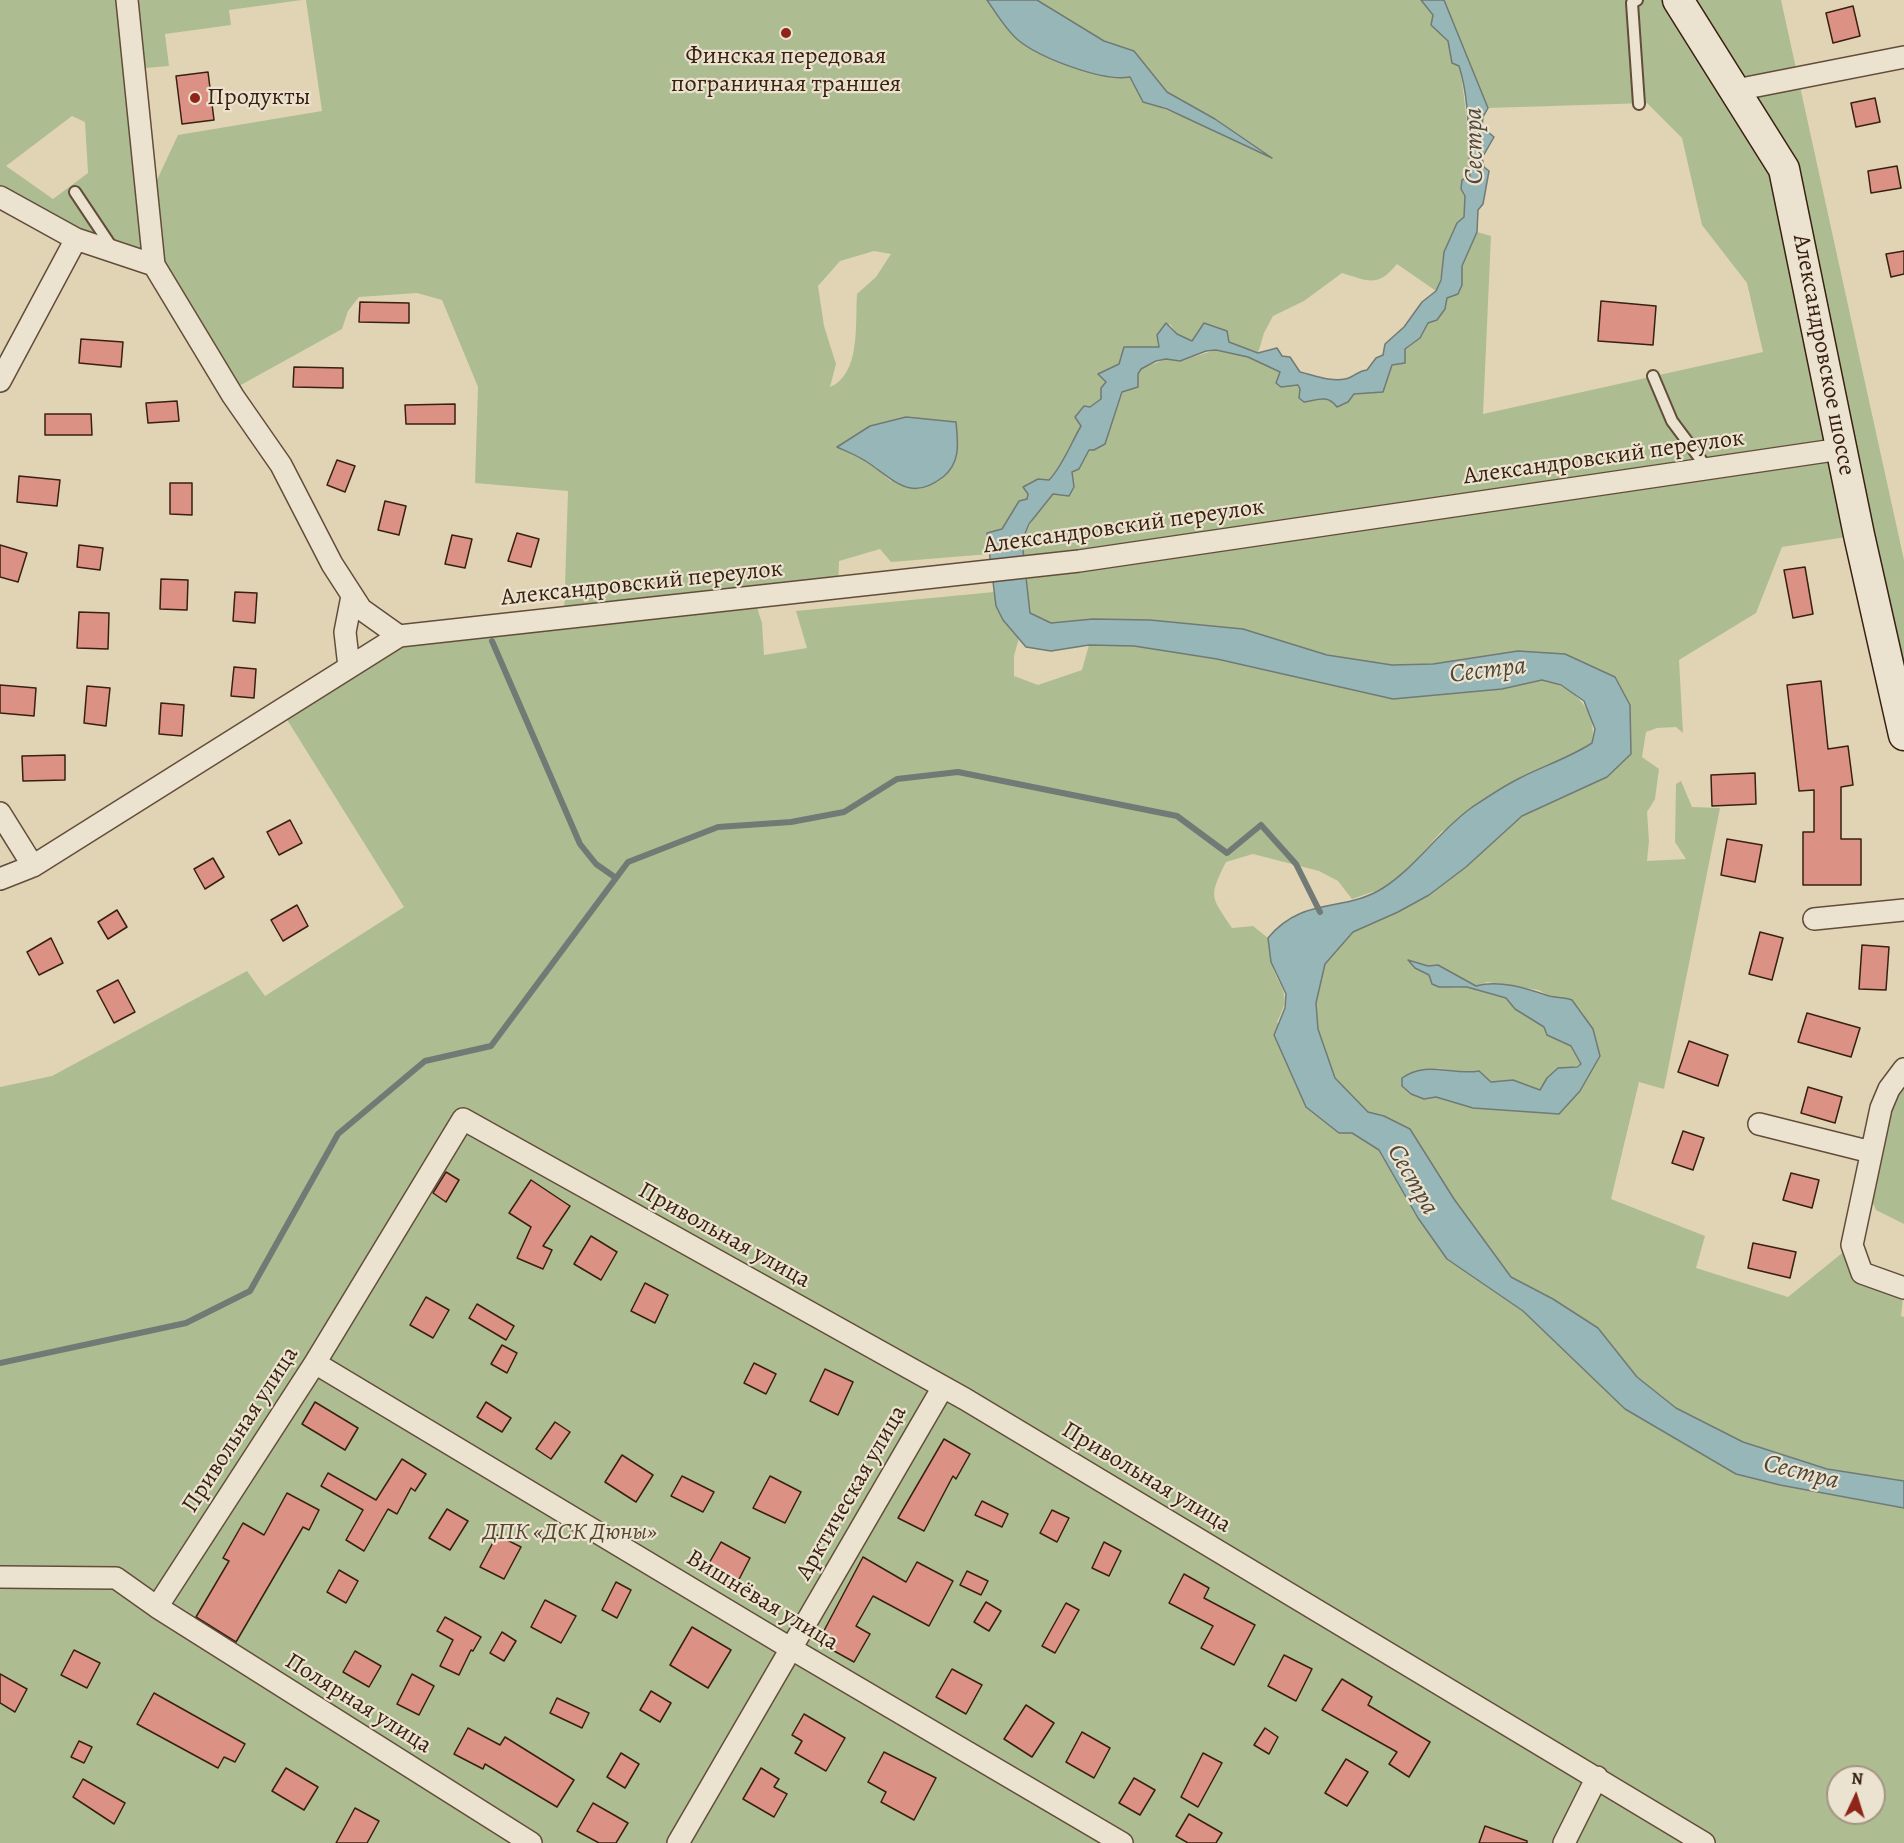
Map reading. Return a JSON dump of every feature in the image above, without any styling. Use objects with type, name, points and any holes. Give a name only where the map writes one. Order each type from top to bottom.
[{"type":"street","points":[[0,879],[33,866],[350,667],[405,635],[360,609],[332,564],[281,465],[233,396],[153,265],[127,0]]},
{"type":"street","name":"Александровское шоссе","points":[[1678,0],[1784,169],[1841,449],[1904,735]]},
{"type":"street","points":[[1736,90],[1904,57]]},
{"type":"street","points":[[0,197],[76,239],[153,265]]},
{"type":"street","points":[[0,381],[76,239]]},
{"type":"street","name":"Александровский переулок","points":[[405,635],[1072,562],[1841,449]]},
{"type":"street","points":[[350,667],[345,632],[352,596]]},
{"type":"street","points":[[0,813],[33,866]]},
{"type":"street","points":[[1814,919],[1904,910]]},
{"type":"street","points":[[1904,1069],[1885,1098],[1871,1152],[1852,1245],[1862,1273],[1904,1288]]},
{"type":"street","name":"Привольная улица","points":[[157,1607],[315,1363],[463,1119],[943,1387],[1704,1843]]},
{"type":"street","points":[[1759,1124],[1871,1152]]},
{"type":"street","name":"Вишнёвая улица","points":[[315,1363],[790,1648],[1122,1843]]},
{"type":"street","name":"Арктическая улица","points":[[678,1843],[943,1387]]},
{"type":"street","points":[[0,1577],[116,1578],[157,1607]]},
{"type":"street","name":"Полярная улица","points":[[157,1607],[531,1843]]},
{"type":"street","points":[[1564,1843],[1597,1777]]},
{"type":"lane","points":[[1637,0],[1632,3],[1639,104]]},
{"type":"lane","points":[[75,192],[114,251]]},
{"type":"lane","points":[[1653,376],[1672,421],[1707,468]]},
{"type":"green space","name":"ДПК «ДСК Дюны»","points":[[0,0],[302,0],[229,10],[231,25],[165,34],[169,66],[134,69],[148,199],[178,135],[322,111],[306,0],[987,0],[1009,31],[1028,47],[1056,61],[1089,72],[1119,78],[1131,77],[1143,102],[1268,156],[1215,119],[1167,92],[1134,51],[1104,41],[1037,0],[1421,0],[1433,15],[1431,25],[1448,41],[1452,63],[1459,66],[1470,157],[1469,177],[1461,189],[1465,196],[1464,217],[1451,234],[1436,291],[1397,264],[1378,280],[1366,280],[1342,273],[1304,301],[1273,316],[1264,333],[1258,353],[1228,342],[1221,330],[1205,323],[1192,341],[1177,334],[1170,324],[1157,334],[1159,347],[1098,374],[1107,382],[1101,388],[1101,399],[1090,407],[1084,406],[1075,417],[1081,426],[1054,475],[1049,480],[1038,479],[1024,487],[1028,494],[1027,499],[1018,501],[1002,529],[987,542],[990,554],[891,562],[880,549],[839,561],[838,589],[754,598],[762,623],[764,655],[807,648],[796,611],[994,592],[1003,620],[1019,638],[1014,656],[1014,676],[1038,685],[1082,670],[1089,645],[1134,646],[1451,693],[1503,689],[1529,682],[1544,681],[1565,688],[1582,702],[1591,721],[1592,743],[1441,832],[1405,872],[1381,889],[1352,899],[1338,881],[1319,871],[1253,854],[1226,862],[1216,883],[1214,896],[1232,928],[1253,926],[1268,938],[1271,961],[1284,997],[1282,1012],[1277,1022],[1352,1133],[1379,1150],[1447,1259],[1523,1311],[1625,1409],[1736,1474],[1780,1485],[1904,1508],[1904,1843],[0,1843],[0,1087],[52,1076],[247,971],[265,996],[404,907],[281,710],[380,648],[564,617],[568,491],[475,483],[478,387],[442,300],[417,293],[359,297],[348,311],[342,329],[230,391],[156,270],[0,197]],"holes":[[[72,116],[85,122],[88,173],[53,199],[6,166]],[[874,251],[891,254],[876,277],[857,294],[856,333],[852,360],[840,380],[830,387],[836,364],[824,326],[818,286],[840,261]],[[870,426],[892,482],[869,463],[838,447]]]},
{"type":"green space","points":[[1444,0],[1781,0],[1904,560],[1904,736],[1859,535],[1782,547],[1756,613],[1679,660],[1683,733],[1676,727],[1657,728],[1646,732],[1642,757],[1659,769],[1655,799],[1647,812],[1649,841],[1647,861],[1686,859],[1675,842],[1676,784],[1681,781],[1692,807],[1720,808],[1664,1089],[1639,1082],[1611,1199],[1705,1236],[1696,1268],[1788,1297],[1852,1245],[1862,1273],[1904,1288],[1901,1316],[1904,1317],[1904,1481],[1827,1469],[1743,1442],[1676,1408],[1637,1377],[1598,1328],[1553,1299],[1511,1277],[1454,1199],[1410,1129],[1384,1116],[1368,1112],[1335,1078],[1318,1029],[1316,1003],[1325,964],[1353,932],[1429,895],[1466,867],[1522,816],[1607,777],[1630,705],[1615,677],[1565,654],[1518,651],[1433,664],[1392,665],[1327,655],[1243,629],[1150,620],[1093,619],[1051,623],[1030,613],[1026,578],[1077,572],[1082,565],[1835,440],[1080,557],[1074,551],[1022,556],[1028,530],[1041,508],[1053,494],[1064,495],[1074,487],[1072,472],[1079,469],[1089,450],[1105,444],[1123,392],[1132,388],[1141,369],[1166,359],[1180,361],[1216,350],[1248,357],[1280,372],[1276,383],[1298,385],[1313,401],[1320,398],[1347,402],[1354,394],[1374,390],[1405,349],[1420,338],[1428,323],[1437,319],[1445,309],[1447,298],[1462,274],[1462,266],[1477,232],[1491,236],[1483,414],[1763,352],[1747,283],[1702,225],[1682,138],[1647,103],[1488,108]],"holes":[[[1410,961],[1428,966],[1438,965],[1476,986],[1487,982],[1538,990],[1550,996],[1572,1000],[1584,1015],[1580,1091],[1559,1114],[1473,1108],[1436,1097],[1424,1099],[1437,1068],[1467,1073],[1479,1071],[1491,1082],[1513,1080],[1540,1090],[1547,1078],[1581,1064],[1571,1046],[1547,1035],[1544,1027],[1515,1009],[1506,998],[1467,987],[1456,988],[1432,980]]]},
{"type":"green space","points":[[1904,1069],[1904,1224],[1876,1210],[1864,1183]]},
{"type":"water","points":[[987,0],[1037,0],[1104,41],[1134,51],[1167,92],[1215,119],[1272,158],[1167,109],[1143,102],[1130,77],[1118,78],[1088,72],[1056,61],[1028,47],[1009,31]]},
{"type":"water","name":"Сестра","points":[[1421,0],[1444,0],[1488,108],[1483,117],[1482,127],[1494,137],[1482,158],[1484,167],[1489,171],[1483,204],[1478,210],[1477,232],[1462,266],[1462,285],[1458,294],[1447,298],[1445,309],[1437,320],[1428,323],[1420,338],[1405,349],[1405,363],[1392,365],[1383,392],[1354,394],[1348,402],[1337,407],[1326,399],[1304,402],[1299,398],[1298,385],[1281,387],[1276,383],[1280,372],[1248,357],[1216,350],[1206,351],[1180,361],[1166,359],[1156,361],[1141,369],[1138,374],[1138,387],[1122,392],[1105,444],[1089,450],[1079,469],[1072,472],[1074,487],[1069,496],[1053,494],[1029,524],[1022,541],[1030,613],[1051,623],[1093,619],[1150,620],[1243,629],[1327,655],[1392,665],[1433,664],[1518,651],[1565,654],[1615,677],[1630,705],[1631,754],[1607,777],[1522,816],[1466,867],[1429,895],[1353,932],[1325,964],[1316,1003],[1318,1029],[1335,1078],[1368,1112],[1384,1116],[1410,1129],[1454,1199],[1511,1277],[1553,1299],[1598,1328],[1637,1377],[1676,1408],[1743,1442],[1827,1469],[1904,1481],[1904,1508],[1780,1485],[1736,1474],[1625,1409],[1523,1311],[1447,1259],[1418,1218],[1379,1150],[1352,1133],[1339,1133],[1306,1107],[1274,1035],[1285,1008],[1286,994],[1271,962],[1268,938],[1281,925],[1295,916],[1309,910],[1368,896],[1383,888],[1406,870],[1471,808],[1512,782],[1592,743],[1595,729],[1584,701],[1561,685],[1542,680],[1502,689],[1393,699],[1217,659],[1134,646],[1089,645],[1051,651],[1026,647],[1003,620],[996,606],[987,533],[1002,529],[1019,501],[1027,499],[1028,494],[1023,487],[1038,479],[1049,480],[1054,475],[1081,426],[1075,417],[1084,406],[1090,407],[1101,399],[1101,388],[1106,382],[1098,374],[1119,364],[1124,347],[1159,347],[1157,335],[1166,323],[1177,334],[1192,341],[1204,323],[1227,331],[1229,342],[1258,353],[1277,348],[1282,356],[1290,357],[1300,372],[1328,379],[1345,379],[1367,370],[1376,358],[1383,355],[1385,344],[1404,327],[1422,302],[1436,291],[1441,280],[1444,252],[1457,223],[1464,217],[1465,196],[1461,189],[1462,180],[1470,176],[1468,120],[1463,79],[1459,66],[1452,63],[1448,41],[1431,25],[1433,15]]},
{"type":"water","points":[[906,417],[956,422],[958,445],[956,459],[949,471],[932,484],[922,488],[905,487],[863,459],[837,447],[870,426]]},
{"type":"water","points":[[1408,960],[1428,966],[1438,965],[1476,986],[1504,984],[1572,1000],[1593,1029],[1600,1056],[1580,1091],[1559,1114],[1473,1108],[1436,1097],[1424,1099],[1411,1094],[1402,1086],[1402,1078],[1421,1070],[1479,1071],[1491,1082],[1513,1080],[1540,1090],[1547,1078],[1558,1068],[1577,1067],[1581,1064],[1571,1046],[1547,1035],[1544,1027],[1515,1009],[1506,998],[1467,987],[1439,987],[1432,984],[1429,975],[1415,968]]},
{"type":"building","points":[[1853,6],[1860,36],[1833,43],[1826,13]]},
{"type":"building","name":"Продукты","points":[[208,72],[214,120],[182,124],[176,76]]},
{"type":"building","points":[[1875,98],[1880,122],[1856,127],[1851,103]]},
{"type":"building","points":[[1897,166],[1901,188],[1871,193],[1868,171]]},
{"type":"building","points":[[1904,251],[1904,274],[1891,277],[1886,254]]},
{"type":"building","points":[[1601,301],[1656,306],[1653,345],[1598,341]]},
{"type":"building","points":[[360,302],[409,303],[409,323],[359,322]]},
{"type":"building","points":[[81,339],[123,342],[121,367],[79,363]]},
{"type":"building","points":[[294,367],[343,368],[343,388],[293,387]]},
{"type":"building","points":[[177,401],[179,421],[148,423],[146,403]]},
{"type":"building","points":[[455,404],[455,424],[406,424],[405,405]]},
{"type":"building","points":[[45,414],[91,414],[92,435],[45,435]]},
{"type":"building","points":[[337,460],[355,466],[345,492],[327,485]]},
{"type":"building","points":[[19,476],[60,480],[57,506],[17,502]]},
{"type":"building","points":[[170,483],[192,483],[192,515],[170,514]]},
{"type":"building","points":[[385,501],[406,506],[399,535],[378,530]]},
{"type":"building","points":[[517,533],[539,539],[531,567],[508,561]]},
{"type":"building","points":[[452,535],[472,539],[465,568],[445,564]]},
{"type":"building","points":[[0,545],[27,553],[18,582],[0,577]]},
{"type":"building","points":[[79,545],[103,548],[100,570],[77,567]]},
{"type":"building","points":[[1805,567],[1813,614],[1793,618],[1784,570]]},
{"type":"building","points":[[161,579],[188,580],[187,610],[160,609]]},
{"type":"building","points":[[235,592],[257,593],[255,623],[233,621]]},
{"type":"building","points":[[79,612],[109,613],[108,649],[77,648]]},
{"type":"building","points":[[234,667],[256,669],[254,698],[231,696]]},
{"type":"building","points":[[1821,681],[1828,749],[1848,746],[1853,785],[1841,787],[1841,839],[1861,839],[1861,885],[1803,885],[1803,832],[1814,832],[1814,790],[1799,791],[1787,685]]},
{"type":"building","points":[[0,685],[36,688],[34,716],[0,713]]},
{"type":"building","points":[[87,686],[110,688],[106,726],[84,723]]},
{"type":"building","points":[[161,703],[184,705],[182,736],[159,734]]},
{"type":"building","points":[[65,755],[65,780],[23,781],[22,756]]},
{"type":"building","points":[[1755,773],[1756,804],[1712,806],[1711,775]]},
{"type":"building","points":[[290,820],[302,843],[279,855],[267,832]]},
{"type":"building","points":[[1727,839],[1762,845],[1755,882],[1721,875]]},
{"type":"building","points":[[213,858],[224,877],[205,889],[194,869]]},
{"type":"building","points":[[297,905],[308,926],[283,941],[271,920]]},
{"type":"building","points":[[117,910],[127,927],[108,939],[98,922]]},
{"type":"building","points":[[1760,932],[1783,938],[1772,980],[1749,974]]},
{"type":"building","points":[[51,938],[63,963],[39,975],[27,952]]},
{"type":"building","points":[[1862,945],[1889,947],[1886,990],[1859,989]]},
{"type":"building","points":[[118,980],[135,1012],[114,1023],[97,991]]},
{"type":"building","points":[[1807,1013],[1860,1028],[1851,1057],[1798,1042]]},
{"type":"building","points":[[1689,1041],[1728,1055],[1718,1086],[1678,1072]]},
{"type":"building","points":[[1808,1087],[1842,1097],[1835,1123],[1801,1113]]},
{"type":"building","points":[[1683,1131],[1704,1138],[1693,1170],[1672,1163]]},
{"type":"building","points":[[446,1172],[459,1180],[446,1202],[433,1193]]},
{"type":"building","points":[[1791,1173],[1819,1180],[1812,1208],[1783,1200]]},
{"type":"building","points":[[531,1180],[570,1206],[543,1246],[552,1250],[543,1269],[517,1258],[531,1227],[509,1213]]},
{"type":"building","points":[[591,1236],[617,1252],[601,1280],[574,1264]]},
{"type":"building","points":[[1753,1243],[1796,1252],[1790,1278],[1748,1268]]},
{"type":"building","points":[[645,1283],[668,1295],[655,1323],[631,1311]]},
{"type":"building","points":[[426,1297],[449,1310],[433,1338],[410,1325]]},
{"type":"building","points":[[477,1304],[514,1326],[506,1340],[469,1318]]},
{"type":"building","points":[[502,1345],[517,1353],[507,1373],[491,1364]]},
{"type":"building","points":[[754,1363],[776,1374],[766,1394],[744,1383]]},
{"type":"building","points":[[825,1369],[853,1382],[838,1415],[810,1401]]},
{"type":"building","points":[[315,1402],[358,1428],[345,1450],[302,1424]]},
{"type":"building","points":[[486,1402],[511,1418],[502,1432],[477,1417]]},
{"type":"building","points":[[555,1422],[570,1432],[551,1459],[536,1449]]},
{"type":"building","points":[[944,1439],[970,1454],[956,1479],[953,1476],[924,1531],[898,1518]]},
{"type":"building","points":[[622,1455],[653,1475],[636,1502],[605,1482]]},
{"type":"building","points":[[402,1459],[426,1474],[415,1491],[411,1488],[397,1514],[388,1509],[364,1551],[346,1540],[363,1510],[321,1486],[328,1473],[376,1500]]},
{"type":"building","points":[[682,1476],[714,1492],[703,1512],[671,1496]]},
{"type":"building","points":[[770,1476],[801,1492],[785,1523],[753,1508]]},
{"type":"building","points":[[287,1493],[319,1510],[309,1530],[303,1527],[236,1642],[196,1617],[229,1561],[223,1558],[243,1523],[264,1535]]},
{"type":"building","points":[[982,1501],[1008,1514],[1002,1527],[975,1515]]},
{"type":"building","points":[[447,1509],[468,1521],[450,1550],[429,1538]]},
{"type":"building","points":[[1052,1510],[1069,1518],[1057,1542],[1040,1533]]},
{"type":"building","points":[[497,1535],[521,1547],[504,1579],[480,1567]]},
{"type":"building","points":[[721,1542],[750,1558],[734,1589],[704,1572]]},
{"type":"building","points":[[1104,1542],[1121,1551],[1109,1576],[1092,1568]]},
{"type":"building","points":[[863,1557],[906,1582],[917,1562],[953,1581],[929,1626],[873,1596],[856,1626],[870,1634],[854,1662],[818,1642]]},
{"type":"building","points":[[339,1570],[358,1581],[346,1603],[327,1592]]},
{"type":"building","points":[[967,1571],[988,1581],[981,1595],[960,1585]]},
{"type":"building","points":[[1184,1574],[1209,1588],[1204,1598],[1255,1625],[1234,1665],[1201,1648],[1213,1626],[1169,1603]]},
{"type":"building","points":[[616,1582],[631,1590],[617,1618],[602,1610]]},
{"type":"building","points":[[545,1600],[576,1616],[561,1643],[531,1627]]},
{"type":"building","points":[[986,1602],[1001,1611],[989,1631],[974,1622]]},
{"type":"building","points":[[1066,1603],[1079,1610],[1055,1653],[1042,1646]]},
{"type":"building","points":[[445,1617],[481,1637],[473,1651],[471,1650],[459,1675],[440,1666],[453,1640],[437,1631]]},
{"type":"building","points":[[692,1627],[731,1650],[708,1688],[670,1665]]},
{"type":"building","points":[[502,1632],[516,1641],[504,1661],[490,1653]]},
{"type":"building","points":[[74,1650],[100,1663],[87,1688],[61,1675]]},
{"type":"building","points":[[355,1651],[381,1666],[369,1687],[343,1672]]},
{"type":"building","points":[[1284,1655],[1312,1669],[1296,1701],[1268,1686]]},
{"type":"building","points":[[952,1669],[982,1685],[966,1714],[936,1697]]},
{"type":"building","points":[[0,1674],[27,1689],[15,1712],[0,1703]]},
{"type":"building","points":[[412,1674],[434,1686],[419,1715],[397,1704]]},
{"type":"building","points":[[1342,1679],[1372,1697],[1368,1705],[1430,1742],[1409,1777],[1389,1764],[1397,1752],[1322,1710]]},
{"type":"building","points":[[651,1691],[671,1703],[660,1722],[640,1710]]},
{"type":"building","points":[[154,1693],[245,1744],[235,1762],[224,1757],[218,1768],[137,1724]]},
{"type":"building","points":[[557,1698],[589,1713],[582,1728],[550,1713]]},
{"type":"building","points":[[1026,1705],[1054,1723],[1032,1757],[1004,1739]]},
{"type":"building","points":[[804,1714],[845,1738],[826,1771],[795,1753],[802,1741],[792,1735]]},
{"type":"building","points":[[468,1728],[500,1745],[505,1737],[574,1780],[557,1807],[485,1764],[483,1769],[454,1754]]},
{"type":"building","points":[[1265,1728],[1278,1737],[1269,1754],[1254,1745]]},
{"type":"building","points":[[1082,1732],[1110,1748],[1094,1778],[1066,1762]]},
{"type":"building","points":[[79,1741],[92,1747],[84,1763],[71,1757]]},
{"type":"building","points":[[884,1752],[936,1778],[914,1820],[881,1802],[886,1792],[868,1782]]},
{"type":"building","points":[[621,1753],[639,1764],[625,1788],[607,1777]]},
{"type":"building","points":[[1203,1753],[1222,1763],[1198,1807],[1181,1797]]},
{"type":"building","points":[[1346,1759],[1368,1772],[1347,1806],[1325,1793]]},
{"type":"building","points":[[286,1768],[318,1787],[304,1810],[272,1791]]},
{"type":"building","points":[[761,1768],[779,1779],[774,1787],[787,1794],[774,1817],[743,1799]]},
{"type":"building","points":[[1134,1778],[1155,1790],[1140,1815],[1119,1803]]},
{"type":"building","points":[[83,1779],[125,1803],[114,1824],[73,1797]]},
{"type":"building","points":[[593,1803],[628,1823],[616,1843],[599,1843],[577,1831]]},
{"type":"building","points":[[355,1808],[379,1821],[367,1843],[336,1843]]},
{"type":"building","points":[[1189,1814],[1222,1833],[1216,1843],[1188,1843],[1176,1836]]},
{"type":"building","points":[[1485,1826],[1527,1841],[1527,1843],[1479,1843]]},
{"type":"waterway","points":[[492,641],[580,844],[596,864],[616,878]]},
{"type":"waterway","points":[[0,1363],[186,1323],[250,1291],[338,1134],[425,1061],[491,1046],[628,862],[718,827],[791,822],[844,812],[897,779],[958,772],[1177,816],[1227,853],[1261,825],[1296,864],[1320,912]]},
{"type":"place","name":"Финская передовая пограничная траншея","points":[[786,33]]},
{"type":"place","name":"Продукты","points":[[195,98]]}]
